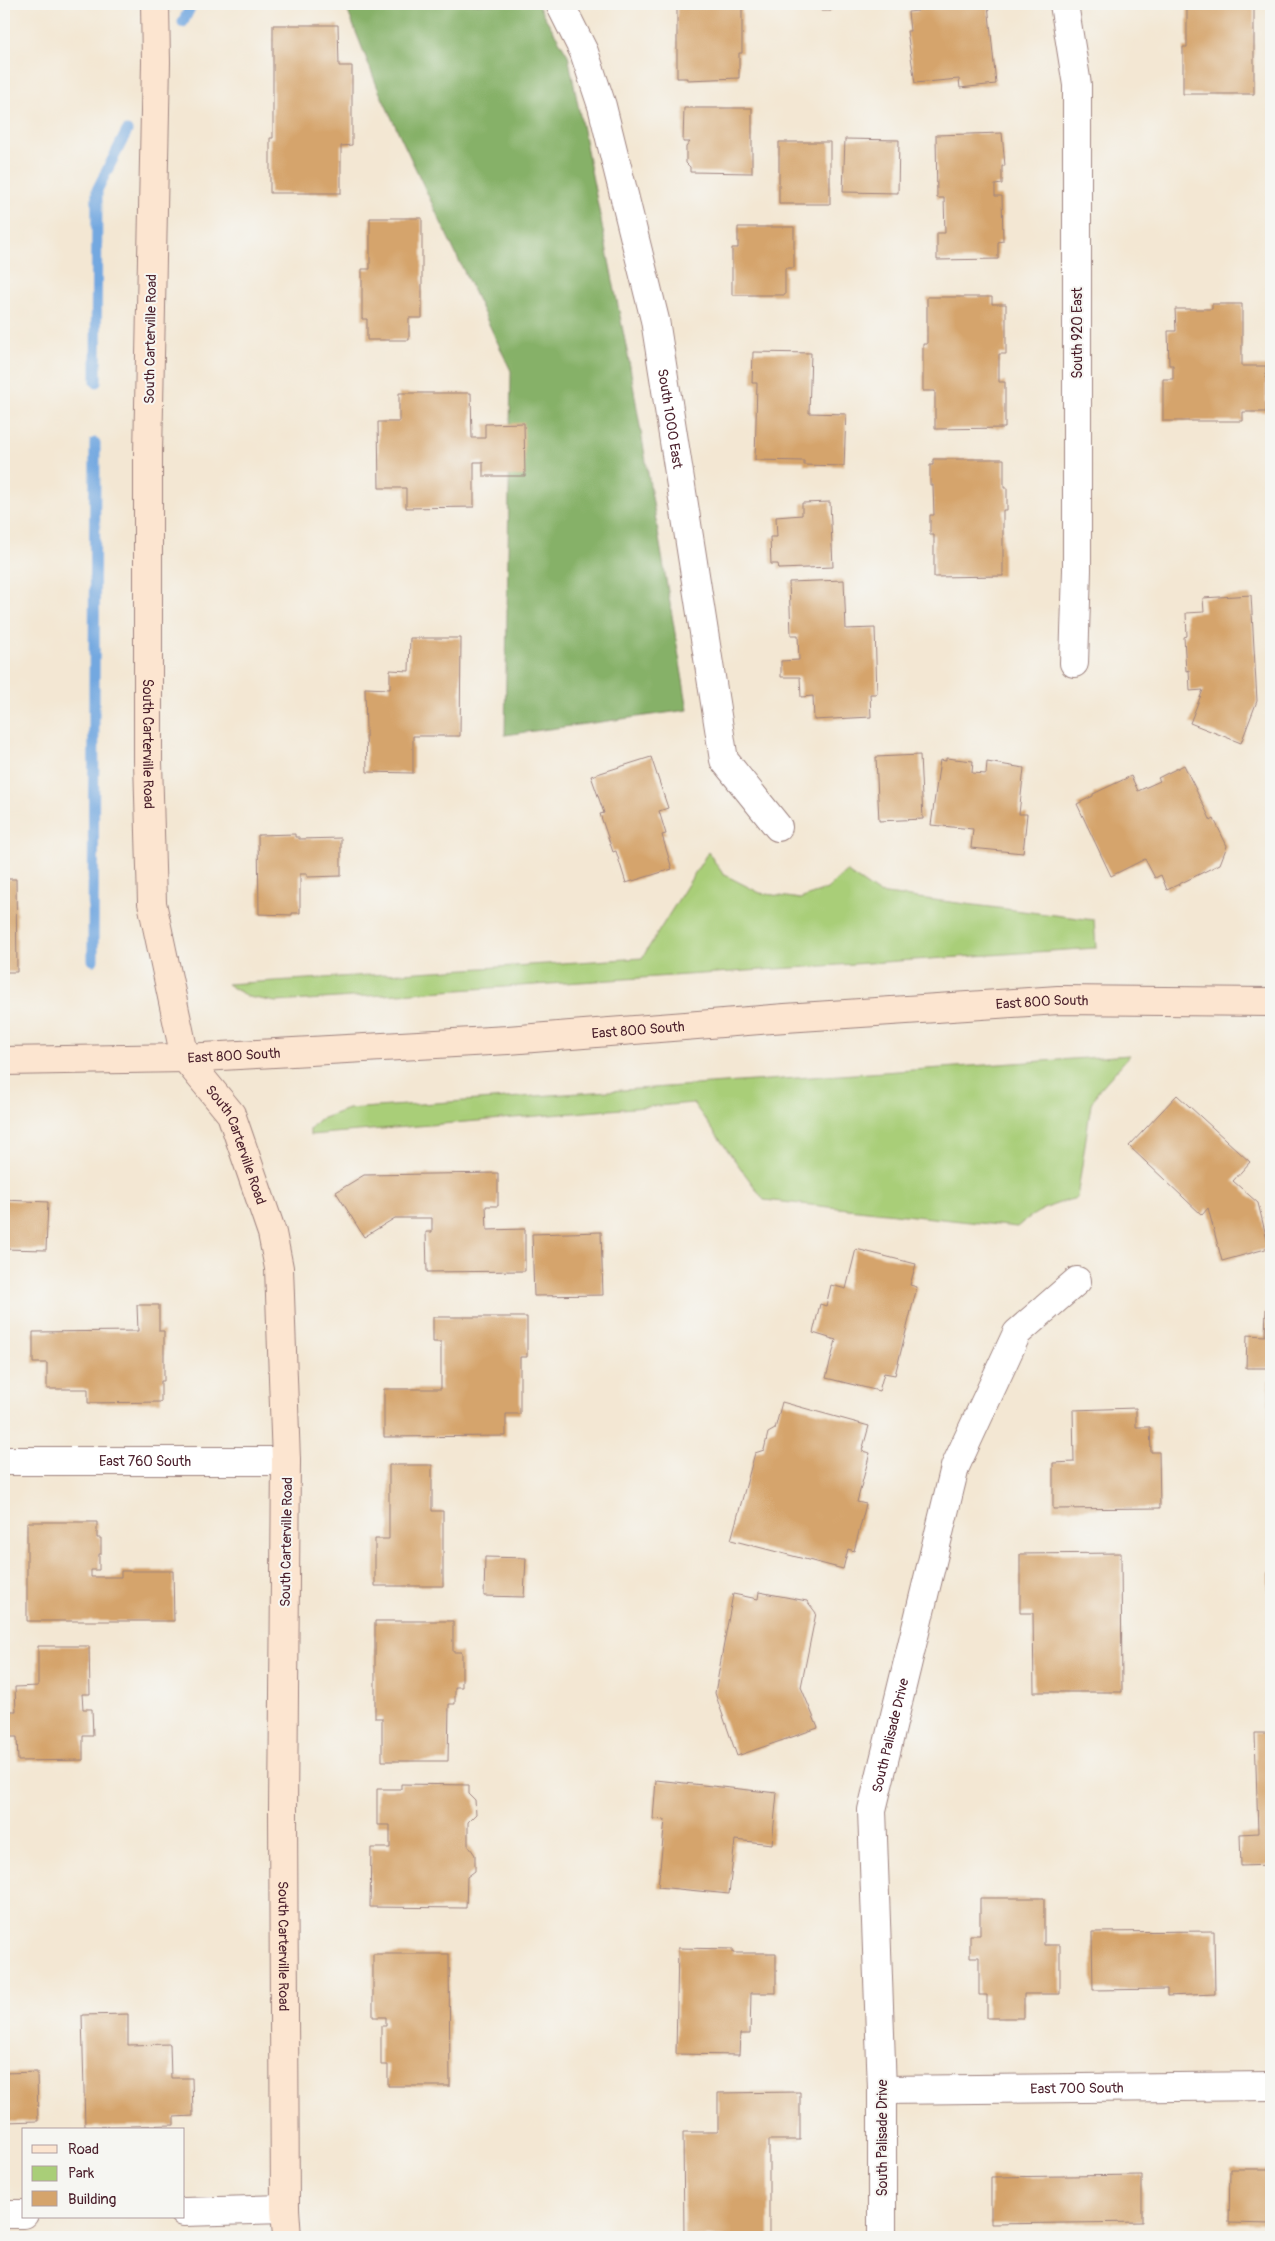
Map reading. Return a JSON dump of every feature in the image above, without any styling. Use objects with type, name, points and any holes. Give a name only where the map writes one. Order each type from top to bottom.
[{"type":"street","name":"South Carterville Road","points":[[155,4],[156,62],[148,454],[148,761],[152,903],[185,1058],[231,1114],[272,1233],[279,1268],[286,1461],[283,1811],[284,2209],[287,2237]]},
{"type":"street","name":"South 1000 East","points":[[560,4],[584,52],[602,106],[655,320],[724,760],[778,827]]},
{"type":"street","name":"South 920 East","points":[[1064,4],[1078,85],[1077,570],[1074,663]]},
{"type":"street","name":"East 800 South","points":[[4,1061],[185,1058],[508,1040],[785,1018],[1058,1000],[1271,1002]]},
{"type":"street","name":"South Palisade Drive","points":[[882,2237],[882,2090],[872,1810],[955,1467],[1017,1333],[1078,1281]]},
{"type":"street","name":"East 760 South","points":[[4,1461],[286,1461]]},
{"type":"street","name":"East 700 South","points":[[882,2090],[1271,2086]]},
{"type":"street","points":[[185,2212],[284,2209]]},
{"type":"street","points":[[4,2214],[22,2214]]},
{"type":"green space","points":[[345,4],[537,4],[568,55],[629,361],[688,710],[505,735],[511,371],[379,91]]},
{"type":"green space","points":[[708,852],[723,874],[760,893],[800,899],[827,889],[846,871],[878,893],[1094,920],[1096,948],[276,1002],[248,997],[227,984],[642,958]]},
{"type":"green space","points":[[1130,1055],[1099,1090],[1091,1104],[1077,1198],[1045,1209],[1017,1227],[764,1200],[693,1103],[310,1135],[310,1129],[318,1120],[348,1109]]},
{"type":"building","points":[[677,4],[742,4],[742,53],[739,53],[739,78],[687,80],[687,78],[677,78]]},
{"type":"building","points":[[790,4],[852,4],[853,8],[831,8],[831,11],[821,11],[821,9],[790,9]]},
{"type":"building","points":[[917,4],[988,4],[996,84],[960,88],[959,79],[915,83],[907,31],[910,31],[908,12],[918,11]]},
{"type":"building","points":[[1181,4],[1254,4],[1254,94],[1183,94],[1183,47],[1187,47],[1187,6],[1181,6]]},
{"type":"building","points":[[273,25],[338,25],[339,66],[352,66],[352,145],[341,146],[341,193],[270,193],[270,138],[273,138]]},
{"type":"building","points":[[684,108],[752,108],[752,173],[690,172],[690,167],[686,163],[686,147],[690,142],[683,142]]},
{"type":"building","points":[[1002,133],[1005,166],[1002,166],[1002,184],[995,185],[995,196],[1002,196],[1003,241],[998,242],[998,259],[937,260],[937,233],[945,233],[944,198],[937,198],[936,135]]},
{"type":"building","points":[[845,139],[899,140],[898,193],[843,192]]},
{"type":"building","points":[[779,142],[830,142],[830,204],[779,204]]},
{"type":"building","points":[[370,218],[422,218],[422,318],[409,318],[409,340],[367,340],[367,319],[362,319],[362,269],[370,269]]},
{"type":"building","points":[[738,227],[794,227],[794,268],[785,268],[785,295],[732,295],[732,248],[738,248]]},
{"type":"building","points":[[927,297],[992,297],[992,304],[1006,304],[1006,354],[999,354],[999,382],[1005,382],[1005,428],[935,429],[935,391],[923,391],[923,344],[927,344]]},
{"type":"building","points":[[1212,304],[1242,304],[1242,366],[1266,366],[1266,412],[1243,412],[1243,421],[1163,421],[1163,379],[1173,379],[1173,365],[1169,365],[1168,331],[1176,331],[1175,309],[1212,309]]},
{"type":"building","points":[[753,352],[811,353],[809,413],[846,414],[844,466],[804,465],[804,461],[755,460],[757,383],[752,383]]},
{"type":"building","points":[[399,393],[471,393],[472,438],[485,438],[485,424],[524,423],[525,476],[483,476],[483,462],[474,462],[474,507],[406,508],[406,488],[379,488],[378,422],[399,422]]},
{"type":"building","points":[[933,459],[1004,459],[1004,488],[1007,488],[1007,510],[1003,510],[1003,576],[934,577],[934,535],[930,535],[930,515],[934,515],[933,485],[930,485],[930,465],[933,465]]},
{"type":"building","points":[[830,502],[833,567],[779,569],[778,564],[771,564],[770,537],[777,537],[776,517],[802,515],[802,503]]},
{"type":"building","points":[[844,580],[846,629],[875,628],[877,694],[870,694],[871,717],[814,720],[813,696],[801,697],[800,677],[781,677],[781,661],[799,660],[798,635],[791,635],[789,582]]},
{"type":"building","points":[[1251,595],[1257,701],[1241,743],[1190,723],[1203,690],[1190,691],[1189,670],[1186,671],[1184,637],[1187,636],[1186,613],[1204,612],[1203,598]]},
{"type":"building","points":[[410,638],[461,638],[460,736],[413,736],[413,773],[367,772],[365,688],[390,689],[390,670],[409,671]]},
{"type":"building","points":[[920,755],[923,819],[879,821],[876,757]]},
{"type":"building","points":[[651,757],[668,808],[659,811],[666,834],[662,835],[672,869],[626,883],[616,851],[613,852],[600,814],[604,813],[591,776]]},
{"type":"building","points":[[946,758],[973,761],[972,773],[986,774],[987,762],[1024,768],[1019,814],[1027,814],[1023,853],[971,848],[973,829],[931,825],[940,760],[946,761]]},
{"type":"building","points":[[1184,765],[1211,821],[1214,819],[1227,846],[1220,864],[1167,890],[1161,875],[1155,878],[1145,859],[1111,876],[1077,804],[1093,796],[1093,794],[1131,776],[1138,791],[1160,781],[1158,778]]},
{"type":"building","points":[[295,834],[295,837],[299,837],[299,839],[341,838],[341,876],[307,877],[307,874],[300,874],[300,913],[292,913],[292,915],[259,914],[258,835]]},
{"type":"building","points":[[4,879],[16,879],[17,972],[4,972]]},
{"type":"building","points":[[1177,1095],[1250,1162],[1233,1181],[1258,1203],[1269,1248],[1222,1261],[1208,1208],[1202,1215],[1129,1146]]},
{"type":"building","points":[[498,1173],[498,1206],[486,1206],[487,1230],[525,1229],[525,1271],[427,1272],[426,1232],[432,1232],[432,1218],[395,1218],[364,1237],[336,1192],[364,1175]]},
{"type":"building","points":[[4,1200],[48,1202],[46,1250],[4,1249]]},
{"type":"building","points":[[601,1232],[603,1295],[534,1296],[532,1234]]},
{"type":"building","points":[[856,1249],[916,1264],[910,1285],[917,1287],[895,1375],[884,1373],[879,1391],[826,1378],[836,1340],[813,1333],[820,1304],[826,1306],[831,1285],[846,1289]]},
{"type":"building","points":[[137,1305],[159,1305],[159,1331],[164,1331],[164,1381],[161,1381],[161,1402],[88,1403],[88,1389],[47,1389],[47,1363],[33,1363],[33,1332],[138,1331]]},
{"type":"building","points":[[1266,1309],[1271,1309],[1271,1368],[1246,1368],[1247,1335],[1265,1336]]},
{"type":"building","points":[[433,1317],[527,1317],[527,1357],[520,1357],[520,1414],[506,1414],[506,1436],[384,1437],[384,1389],[441,1389],[441,1342],[433,1342]]},
{"type":"building","points":[[1268,1381],[1271,1381],[1271,1419],[1268,1419]]},
{"type":"building","points":[[782,1402],[869,1426],[862,1451],[870,1453],[857,1502],[866,1504],[854,1551],[848,1549],[843,1569],[731,1540],[755,1453],[764,1450],[768,1433],[775,1429]]},
{"type":"building","points":[[1136,1408],[1136,1427],[1150,1427],[1151,1452],[1159,1452],[1160,1508],[1053,1509],[1053,1463],[1074,1462],[1073,1410]]},
{"type":"building","points":[[389,1465],[432,1465],[432,1511],[443,1511],[443,1586],[375,1586],[375,1539],[389,1539]]},
{"type":"building","points":[[27,1522],[97,1522],[97,1538],[101,1538],[101,1554],[99,1554],[99,1570],[91,1570],[91,1577],[121,1577],[121,1571],[173,1571],[174,1621],[27,1621]]},
{"type":"building","points":[[1121,1553],[1122,1692],[1034,1692],[1033,1613],[1020,1613],[1020,1554]]},
{"type":"building","points":[[485,1557],[526,1558],[524,1597],[484,1596]]},
{"type":"building","points":[[1268,1572],[1271,1572],[1271,1665],[1270,1665]]},
{"type":"building","points":[[759,1592],[807,1601],[816,1613],[801,1687],[818,1728],[737,1756],[715,1693],[733,1594],[758,1599]]},
{"type":"building","points":[[375,1621],[453,1621],[453,1652],[462,1652],[462,1687],[455,1687],[455,1704],[449,1704],[448,1761],[382,1761],[382,1718],[375,1718]]},
{"type":"building","points":[[38,1646],[89,1646],[90,1694],[82,1694],[83,1709],[92,1709],[93,1736],[83,1736],[83,1760],[18,1761],[17,1737],[11,1737],[4,1731],[4,1717],[11,1711],[16,1711],[15,1687],[38,1686]]},
{"type":"building","points":[[1255,1733],[1271,1733],[1271,1865],[1241,1866],[1240,1834],[1258,1833]]},
{"type":"building","points":[[656,1780],[777,1793],[772,1844],[735,1840],[729,1894],[658,1887],[665,1820],[653,1819]]},
{"type":"building","points":[[401,1784],[469,1785],[469,1794],[475,1800],[476,1814],[468,1822],[468,1845],[475,1855],[475,1871],[467,1877],[466,1908],[370,1907],[371,1848],[390,1848],[390,1825],[377,1825],[377,1789],[401,1789]]},
{"type":"building","points":[[980,1898],[1044,1898],[1044,1945],[1060,1945],[1060,1994],[1024,1994],[1024,2018],[987,2018],[987,1995],[979,1995],[979,1957],[970,1957],[970,1935],[980,1935]]},
{"type":"building","points":[[1214,1931],[1215,1994],[1167,1996],[1167,1989],[1093,1990],[1092,1932]]},
{"type":"building","points":[[678,1948],[733,1949],[733,1953],[776,1953],[776,1993],[751,1993],[750,2034],[740,2034],[739,2055],[676,2054]]},
{"type":"building","points":[[373,1954],[449,1954],[450,2086],[388,2086],[388,2065],[381,2065],[381,2026],[386,2026],[386,2017],[373,2017]]},
{"type":"building","points":[[128,2014],[128,2045],[170,2044],[171,2078],[192,2078],[193,2116],[174,2117],[174,2125],[85,2127],[82,2015]]},
{"type":"building","points":[[37,2072],[38,2121],[4,2122],[4,2073]]},
{"type":"building","points":[[800,2092],[800,2140],[769,2140],[769,2237],[684,2237],[683,2132],[718,2132],[718,2093]]},
{"type":"building","points":[[1230,2169],[1271,2169],[1271,2224],[1229,2223]]},
{"type":"building","points":[[1142,2175],[1142,2222],[991,2224],[991,2177]]},
{"type":"waterway","points":[[183,22],[192,4]]},
{"type":"waterway","points":[[96,382],[97,190],[127,131]]},
{"type":"waterway","points":[[93,960],[95,443]]}]
